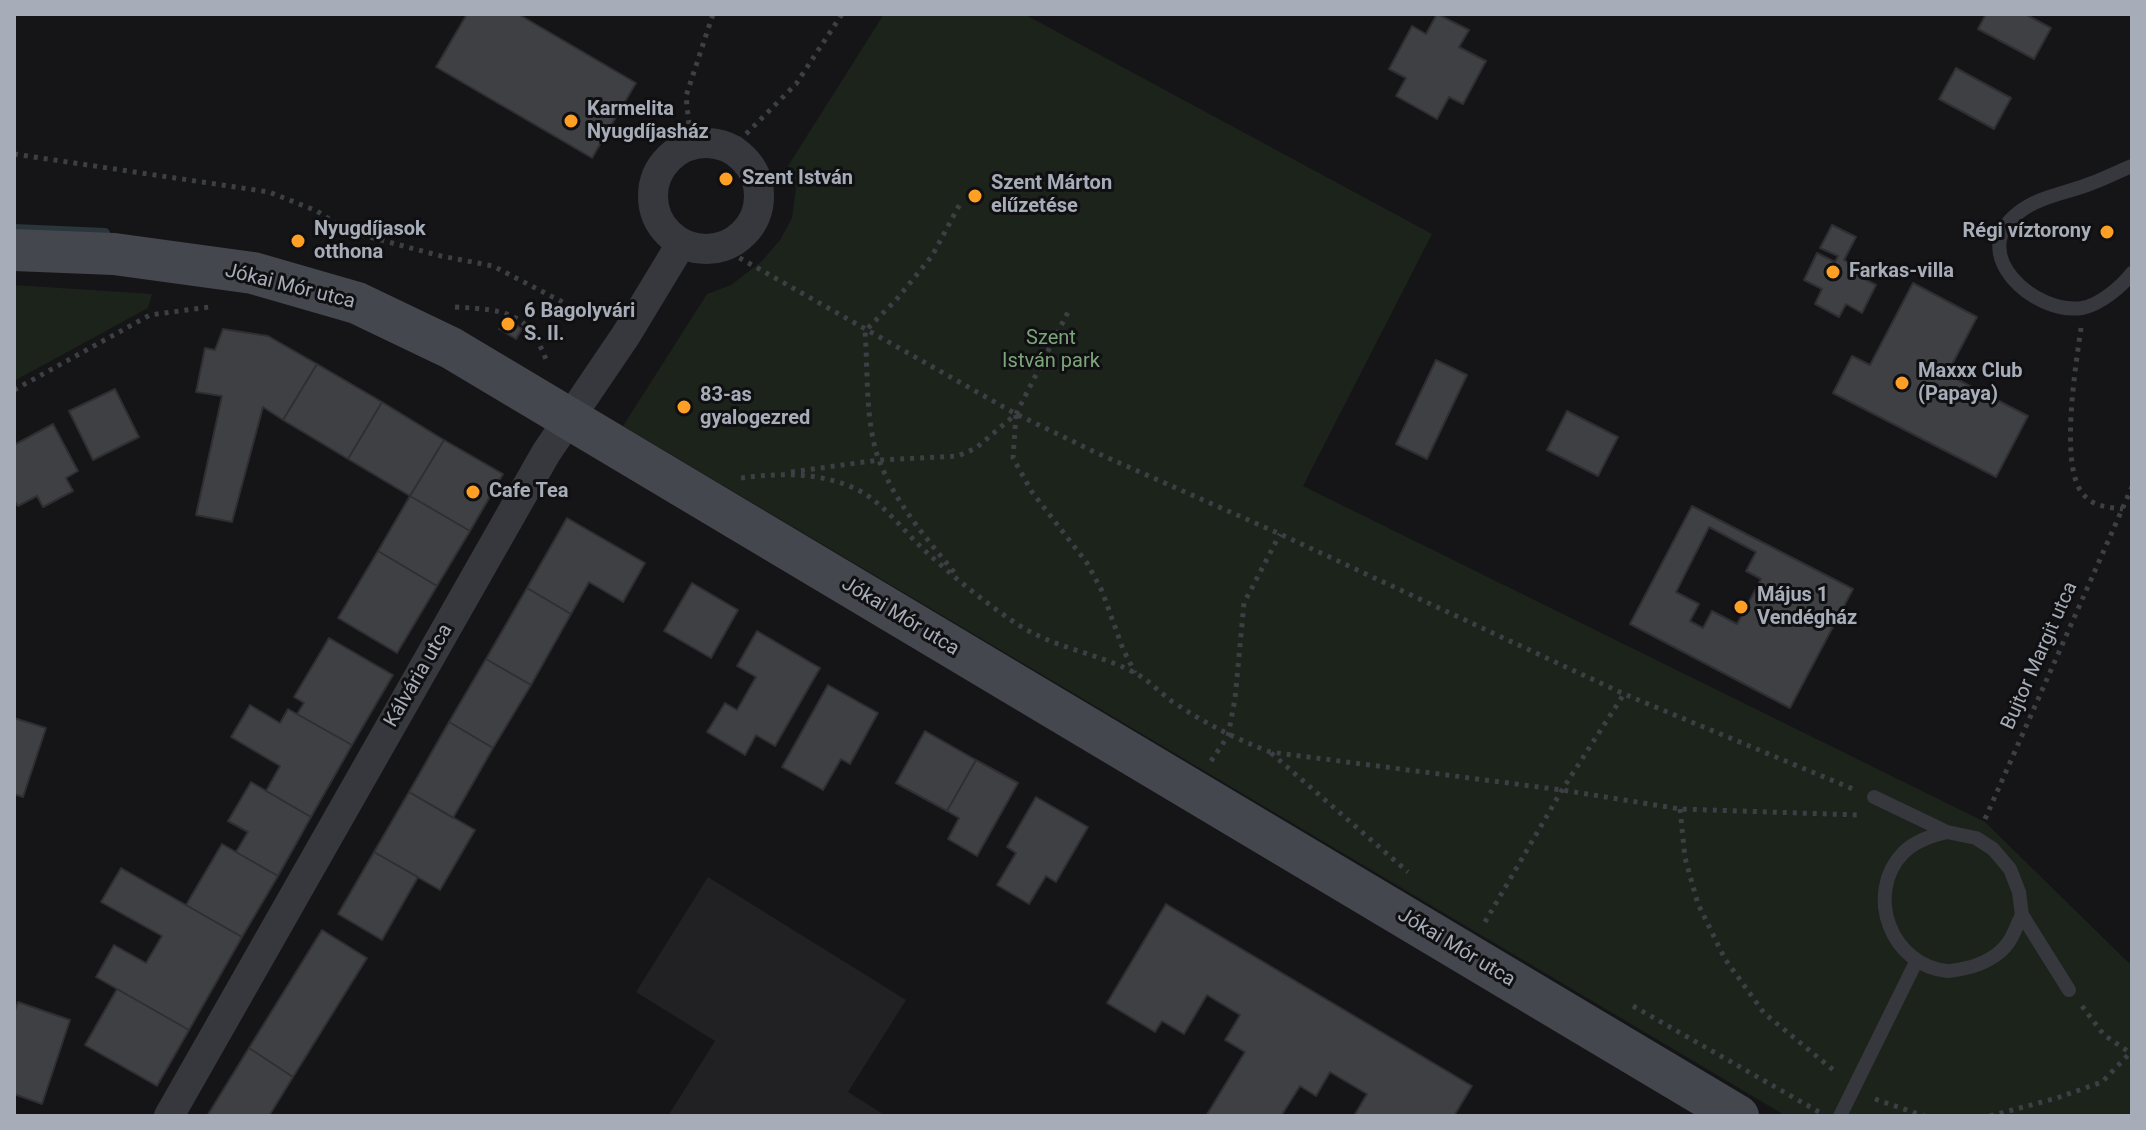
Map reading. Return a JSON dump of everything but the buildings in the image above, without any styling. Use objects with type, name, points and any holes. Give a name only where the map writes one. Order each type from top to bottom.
[{"type":"street","points":[[708,142],[732,148],[748,161],[758,180],[760,197],[754,221],[741,237],[722,248],[698,249],[681,244],[665,232],[654,212],[652,191],[659,170],[671,154],[691,144],[708,142]]},
{"type":"street","name":"Kálvária utca","points":[[169,1116],[546,453],[626,335],[681,244]]},
{"type":"street","name":"Jókai Mór utca","points":[[14,250],[114,254],[253,273],[357,303],[451,348],[568,419],[1484,935],[1738,1116]]},
{"type":"lane","points":[[2132,166],[2036,201],[2016,214],[1998,243],[2004,267],[2017,286],[2049,305],[2083,308],[2103,298],[2132,273]]},
{"type":"lane","points":[[1874,797],[1947,832],[1976,838],[1993,849],[2010,869],[2019,892],[2022,915],[2069,990]]},
{"type":"lane","points":[[1947,832],[1923,839],[1903,853],[1890,873],[1884,898],[1887,922],[1898,944],[1917,960],[1948,971],[1981,965],[2007,945],[2022,915]]},
{"type":"lane","points":[[1840,1116],[1917,960]]},
{"type":"path","points":[[691,144],[686,96],[713,14]]},
{"type":"path","points":[[732,148],[796,84],[842,14]]},
{"type":"path","points":[[14,154],[269,192],[317,211],[347,231],[493,266],[626,335]]},
{"type":"path","points":[[961,202],[932,256],[896,300],[865,331],[872,431],[879,460],[913,523],[965,584]]},
{"type":"path","points":[[722,248],[1016,414],[1097,453],[1280,534],[1624,694],[1874,797]]},
{"type":"path","points":[[14,390],[150,315],[224,305]]},
{"type":"path","points":[[2083,308],[2071,413],[2074,476],[2082,493],[2097,506],[2123,509]]},
{"type":"path","points":[[731,479],[879,460],[958,456],[976,448],[1016,414],[1068,312]]},
{"type":"path","points":[[1016,414],[1013,458],[1032,492],[1087,563],[1102,591],[1135,673]]},
{"type":"path","points":[[777,473],[813,476],[855,488],[891,515],[922,548],[1019,626],[1066,649],[1135,673],[1171,701],[1228,736],[1270,752],[1562,790],[1680,809],[1919,817]]},
{"type":"path","name":"Bujtor Margit utca","points":[[1976,838],[2132,487]]},
{"type":"path","points":[[1209,763],[1228,736],[1235,699],[1244,603],[1280,534]]},
{"type":"path","points":[[1484,935],[1562,790],[1624,694]]},
{"type":"path","points":[[1270,752],[1413,876]]},
{"type":"path","points":[[1680,809],[1685,858],[1698,904],[1725,959],[1764,1013],[1872,1098],[1924,1116]]},
{"type":"path","points":[[1474,914],[1484,935]]},
{"type":"path","points":[[1990,1116],[2102,1082],[2131,1054],[2104,1035],[2069,990]]},
{"type":"path","points":[[1622,999],[1825,1116]]},
{"type":"shaded area","points":[[708,877],[906,1000],[848,1092],[886,1116],[668,1116],[715,1041],[636,992]]},
{"type":"green space","name":"Szent István park","points":[[884,14],[1024,14],[1432,234],[1303,486],[1985,822],[2132,966],[2132,1116],[1786,1116],[623,426],[707,294],[731,285],[762,261],[780,240],[792,218],[796,188],[788,166]]},
{"type":"green space","points":[[14,285],[152,294],[148,308],[14,381]]},
{"type":"waterway","points":[[14,229],[105,233]]},
{"type":"place","name":"Karmelita Nyugdíjasház","points":[[571,121]]},
{"type":"place","name":"Szent István","points":[[726,179]]},
{"type":"place","name":"Szent Márton elűzetése","points":[[975,196]]},
{"type":"place","name":"Régi víztorony","points":[[2107,232]]},
{"type":"place","name":"Nyugdíjasok otthona","points":[[298,241]]},
{"type":"place","name":"Farkas-villa","points":[[1833,272]]},
{"type":"place","name":"6 Bagolyvári S. II.","points":[[508,324]]},
{"type":"place","name":"Maxxx Club (Papaya)","points":[[1902,383]]},
{"type":"place","name":"83-as gyalogezred","points":[[684,407]]},
{"type":"place","name":"Cafe Tea","points":[[473,492]]},
{"type":"place","name":"Május 1 Vendégház","points":[[1741,607]]}]
